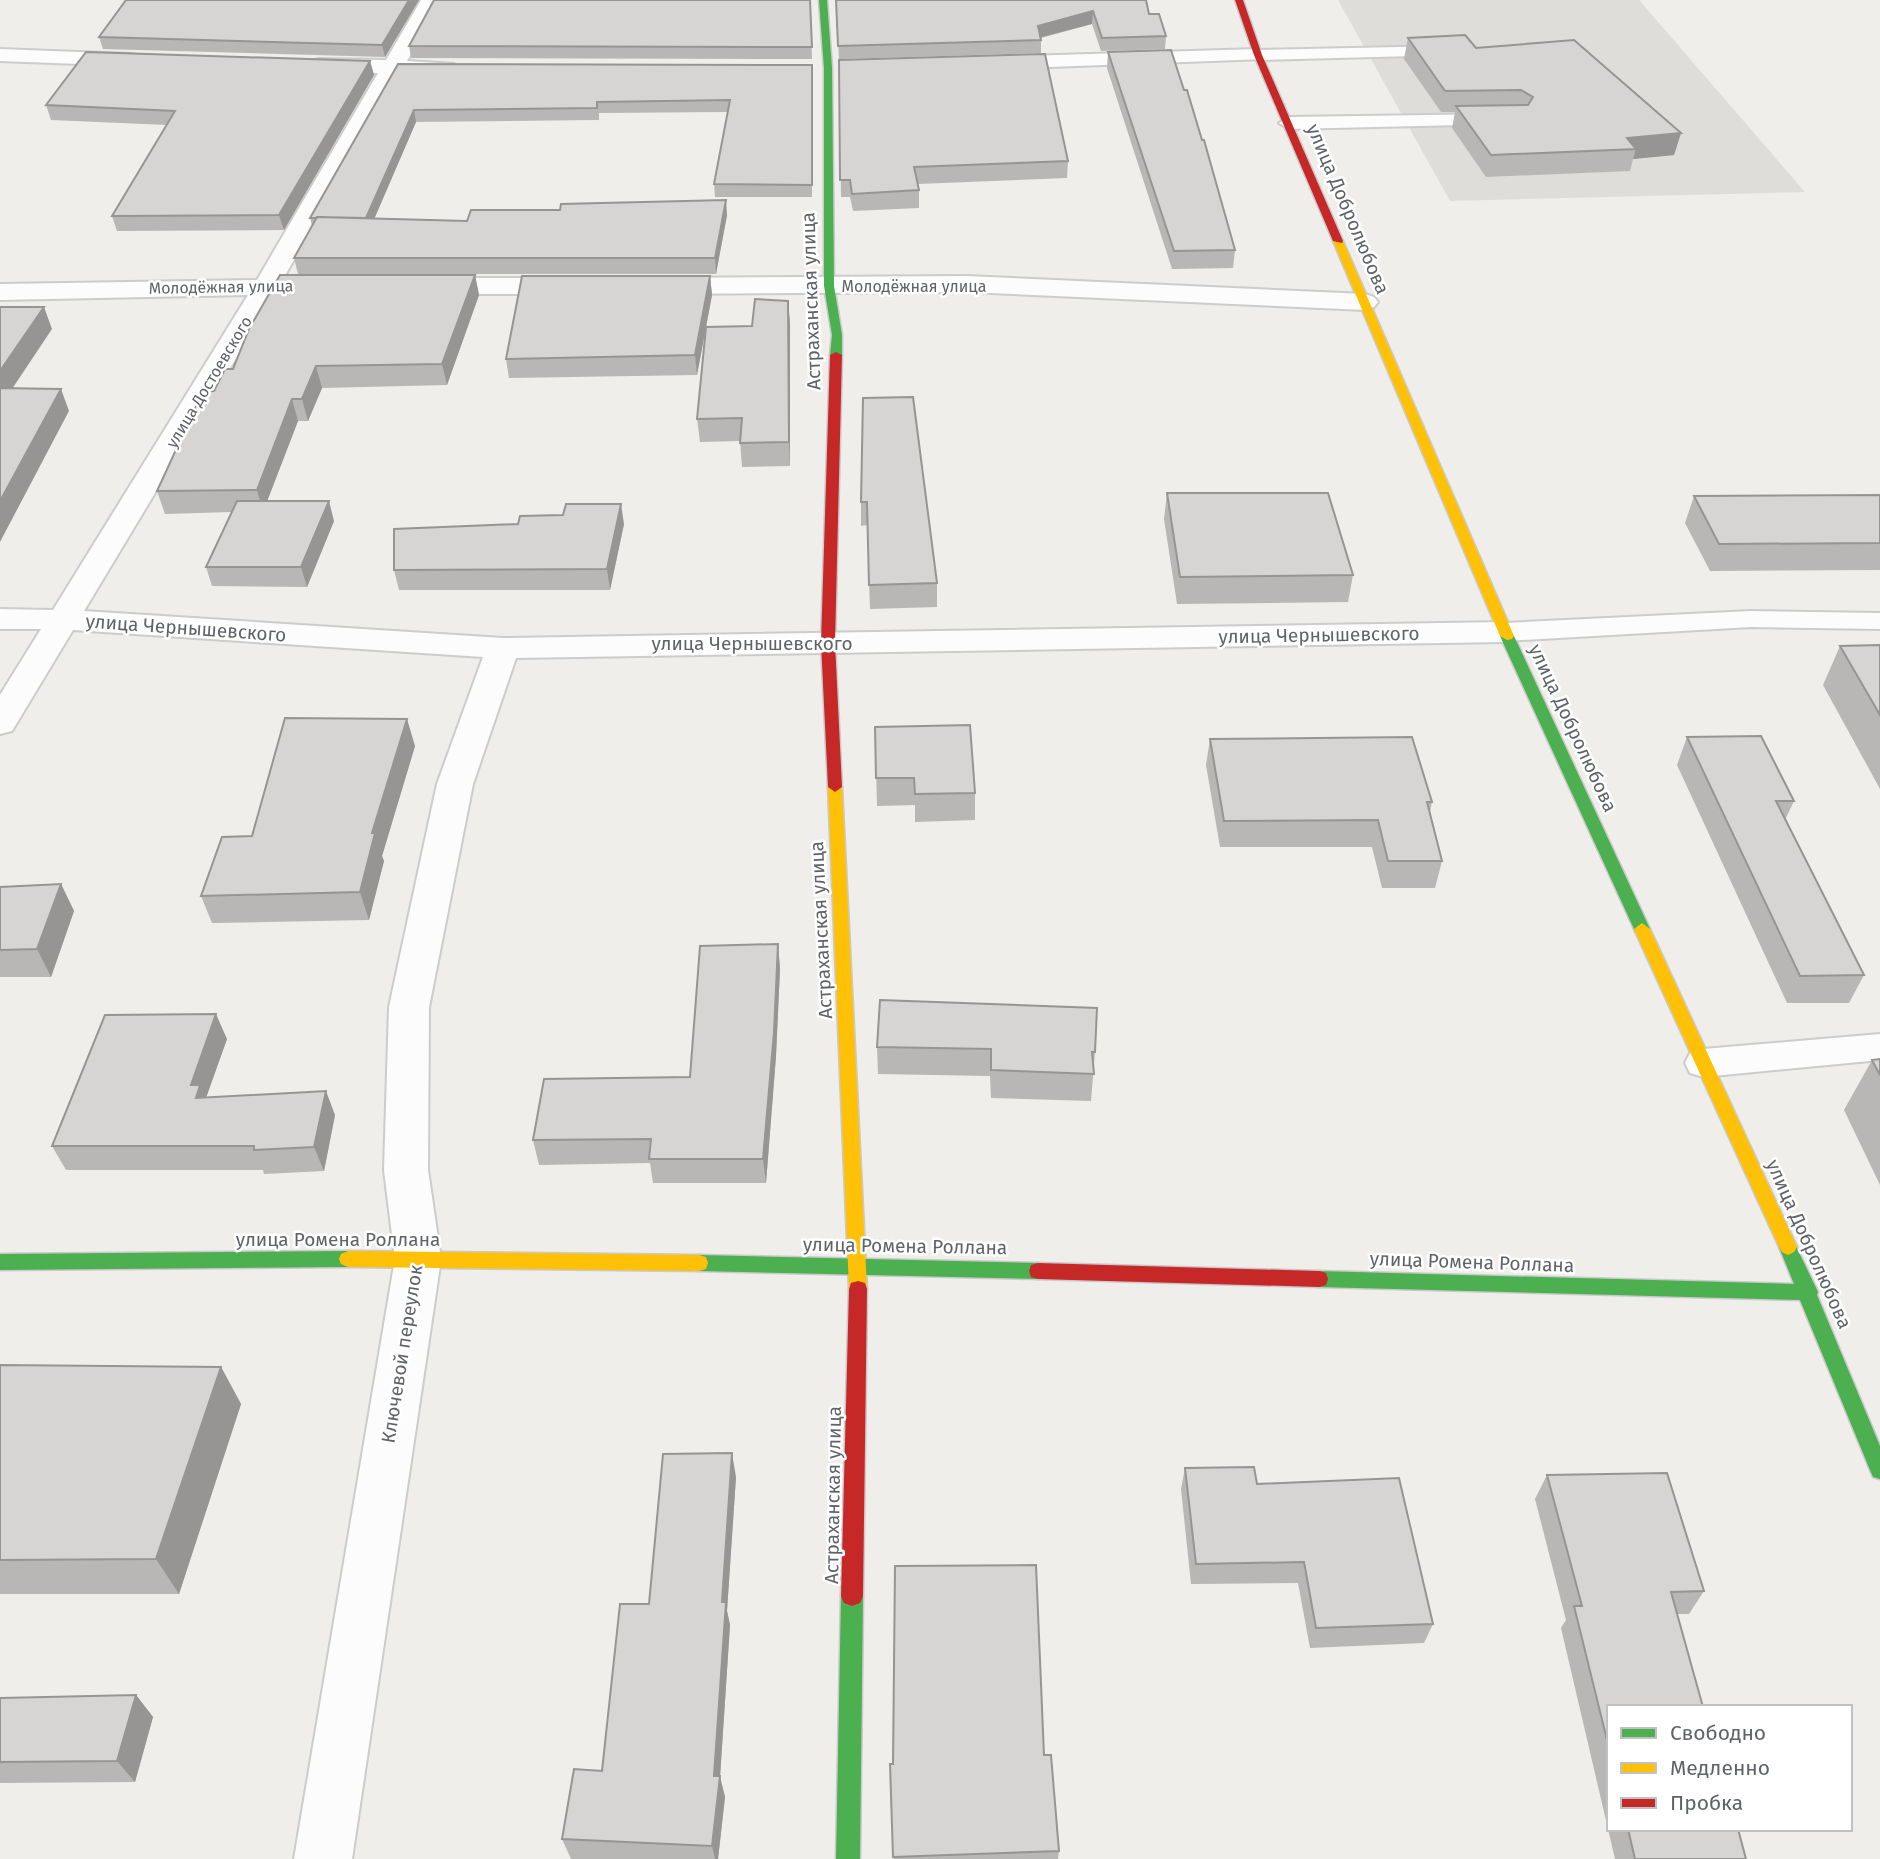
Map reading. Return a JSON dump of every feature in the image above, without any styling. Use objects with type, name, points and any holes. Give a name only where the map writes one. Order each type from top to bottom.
[{"type":"street","name":"улица Достоевского","points":[[0,723],[267,285],[431,0]]},
{"type":"street","name":"Астраханская улица","points":[[823,0],[835,68],[829,286],[837,335],[828,643],[858,1266],[848,1859]]},
{"type":"street","name":"улица Добролюбова","points":[[1239,0],[1258,55],[1505,632],[1809,1292],[1880,1469]]},
{"type":"street","points":[[0,55],[149,60]]},
{"type":"street","points":[[967,64],[1258,55]]},
{"type":"street","points":[[297,65],[474,68]]},
{"type":"street","points":[[801,68],[835,68]]},
{"type":"street","name":"Молодёжная улица","points":[[637,286],[967,284],[1365,302]]},
{"type":"street","name":"Молодёжная улица","points":[[0,292],[267,285],[349,286]]},
{"type":"street","points":[[404,286],[596,286]]},
{"type":"street","name":"улица Чернышевского","points":[[0,619],[65,620],[503,648],[1505,632]]},
{"type":"street","name":"Ключевой переулок","points":[[323,1859],[418,1259],[407,1170],[409,1007],[456,784],[503,648]]},
{"type":"street","name":"улица Ромена Роллана","points":[[0,1262],[418,1259],[858,1266],[1809,1292]]},
{"type":"lane","points":[[1258,55],[1446,51]]},
{"type":"lane","points":[[1289,123],[1516,120]]},
{"type":"lane","points":[[1505,632],[1751,619],[1880,621]]},
{"type":"lane","points":[[1703,1063],[1880,1047]]},
{"type":"shaded area","points":[[1338,0],[1639,0],[1805,192],[1450,201]]},
{"type":"building","points":[[126,0],[409,0],[382,45],[99,37]]},
{"type":"building","points":[[434,0],[810,0],[812,47],[409,46]]},
{"type":"building","points":[[836,0],[1146,0],[1149,14],[1159,14],[1166,36],[1102,38],[1093,11],[1038,26],[1041,40],[838,46]]},
{"type":"building","points":[[1465,35],[1476,48],[1574,40],[1681,133],[1627,138],[1636,149],[1491,155],[1456,106],[1528,105],[1533,97],[1521,90],[1445,91],[1408,38]]},
{"type":"building","points":[[1171,50],[1204,140],[1235,250],[1174,251],[1108,52]]},
{"type":"building","points":[[86,52],[370,61],[279,215],[112,216],[175,111],[46,105]]},
{"type":"building","points":[[1045,54],[1068,161],[914,167],[919,190],[852,194],[850,180],[840,180],[839,60]]},
{"type":"building","points":[[398,64],[812,65],[812,185],[714,184],[730,100],[597,102],[597,108],[414,110],[366,218],[310,218]]},
{"type":"building","points":[[726,200],[715,258],[294,258],[317,217],[467,221],[471,210],[560,210],[561,204]]},
{"type":"building","points":[[280,275],[475,275],[442,364],[316,366],[302,399],[292,399],[257,490],[157,491],[203,391],[214,391],[225,369],[233,369],[249,329]]},
{"type":"building","points":[[522,276],[710,276],[695,355],[506,359]]},
{"type":"building","points":[[755,299],[788,301],[789,442],[740,443],[742,418],[697,419],[706,327],[752,326]]},
{"type":"building","points":[[0,307],[44,307],[0,371]]},
{"type":"building","points":[[0,388],[61,389],[0,501]]},
{"type":"building","points":[[913,397],[937,583],[869,585],[867,502],[861,502],[863,398]]},
{"type":"building","points":[[1167,493],[1328,493],[1353,575],[1180,577]]},
{"type":"building","points":[[1880,495],[1880,543],[1719,544],[1694,496]]},
{"type":"building","points":[[237,501],[329,501],[301,567],[206,567]]},
{"type":"building","points":[[566,504],[621,504],[607,569],[394,570],[394,529],[518,524],[520,516],[563,515]]},
{"type":"building","points":[[1880,645],[1880,715],[1840,646]]},
{"type":"building","points":[[285,718],[407,719],[372,833],[375,833],[360,892],[201,896],[222,837],[252,836]]},
{"type":"building","points":[[970,725],[975,793],[915,794],[914,778],[876,778],[875,727]]},
{"type":"building","points":[[1761,736],[1794,801],[1776,801],[1864,975],[1800,976],[1687,737]]},
{"type":"building","points":[[1412,737],[1432,802],[1427,802],[1442,861],[1388,861],[1378,820],[1224,821],[1210,739]]},
{"type":"building","points":[[61,884],[37,949],[0,950],[0,887]]},
{"type":"building","points":[[778,944],[774,1032],[763,1159],[649,1159],[651,1139],[533,1140],[544,1079],[690,1077],[700,946]]},
{"type":"building","points":[[880,1000],[1097,1008],[1095,1052],[1092,1052],[1094,1074],[991,1070],[991,1049],[877,1047]]},
{"type":"building","points":[[216,1014],[191,1085],[200,1085],[196,1098],[326,1091],[314,1147],[254,1150],[254,1146],[52,1146],[105,1015]]},
{"type":"building","points":[[1880,1059],[1880,1075],[1872,1060]]},
{"type":"building","points":[[0,1365],[221,1367],[156,1559],[0,1560]]},
{"type":"building","points":[[732,1453],[722,1602],[726,1602],[714,1776],[720,1776],[712,1846],[562,1839],[574,1769],[602,1771],[620,1604],[649,1604],[663,1454]]},
{"type":"building","points":[[1254,1467],[1257,1484],[1399,1478],[1433,1624],[1316,1628],[1304,1562],[1196,1564],[1185,1468]]},
{"type":"building","points":[[1667,1473],[1704,1591],[1671,1592],[1702,1705],[1607,1705],[1607,1740],[1574,1606],[1582,1606],[1547,1475]]},
{"type":"building","points":[[1036,1565],[1044,1755],[1051,1755],[1059,1851],[893,1857],[890,1764],[893,1764],[895,1566]]},
{"type":"building","points":[[136,1695],[117,1761],[0,1762],[0,1698]]},
{"type":"building","points":[[1628,1831],[1739,1831],[1746,1859],[1635,1859]]},
{"type":"traffic: fast","points":[[823,0],[828,68],[829,286],[837,335],[836,355]]},
{"type":"traffic: fast","points":[[1507,636],[1642,929]]},
{"type":"traffic: fast","points":[[1788,1247],[1880,1470]]},
{"type":"traffic: fast","points":[[0,1262],[348,1259]]},
{"type":"traffic: fast","points":[[699,1263],[1038,1271]]},
{"type":"traffic: fast","points":[[1319,1279],[1809,1292]]},
{"type":"traffic: fast","points":[[848,1859],[852,1596]]},
{"type":"traffic: slow","points":[[1338,241],[1507,636]]},
{"type":"traffic: slow","points":[[835,787],[858,1289]]},
{"type":"traffic: slow","points":[[1642,929],[1788,1247]]},
{"type":"traffic: slow","points":[[348,1259],[699,1263]]},
{"type":"traffic: jam","points":[[1239,0],[1258,55],[1338,241]]},
{"type":"traffic: jam","points":[[835,787],[828,643],[836,355]]},
{"type":"traffic: jam","points":[[1038,1271],[1319,1279]]},
{"type":"traffic: jam","points":[[852,1596],[858,1289]]}]
